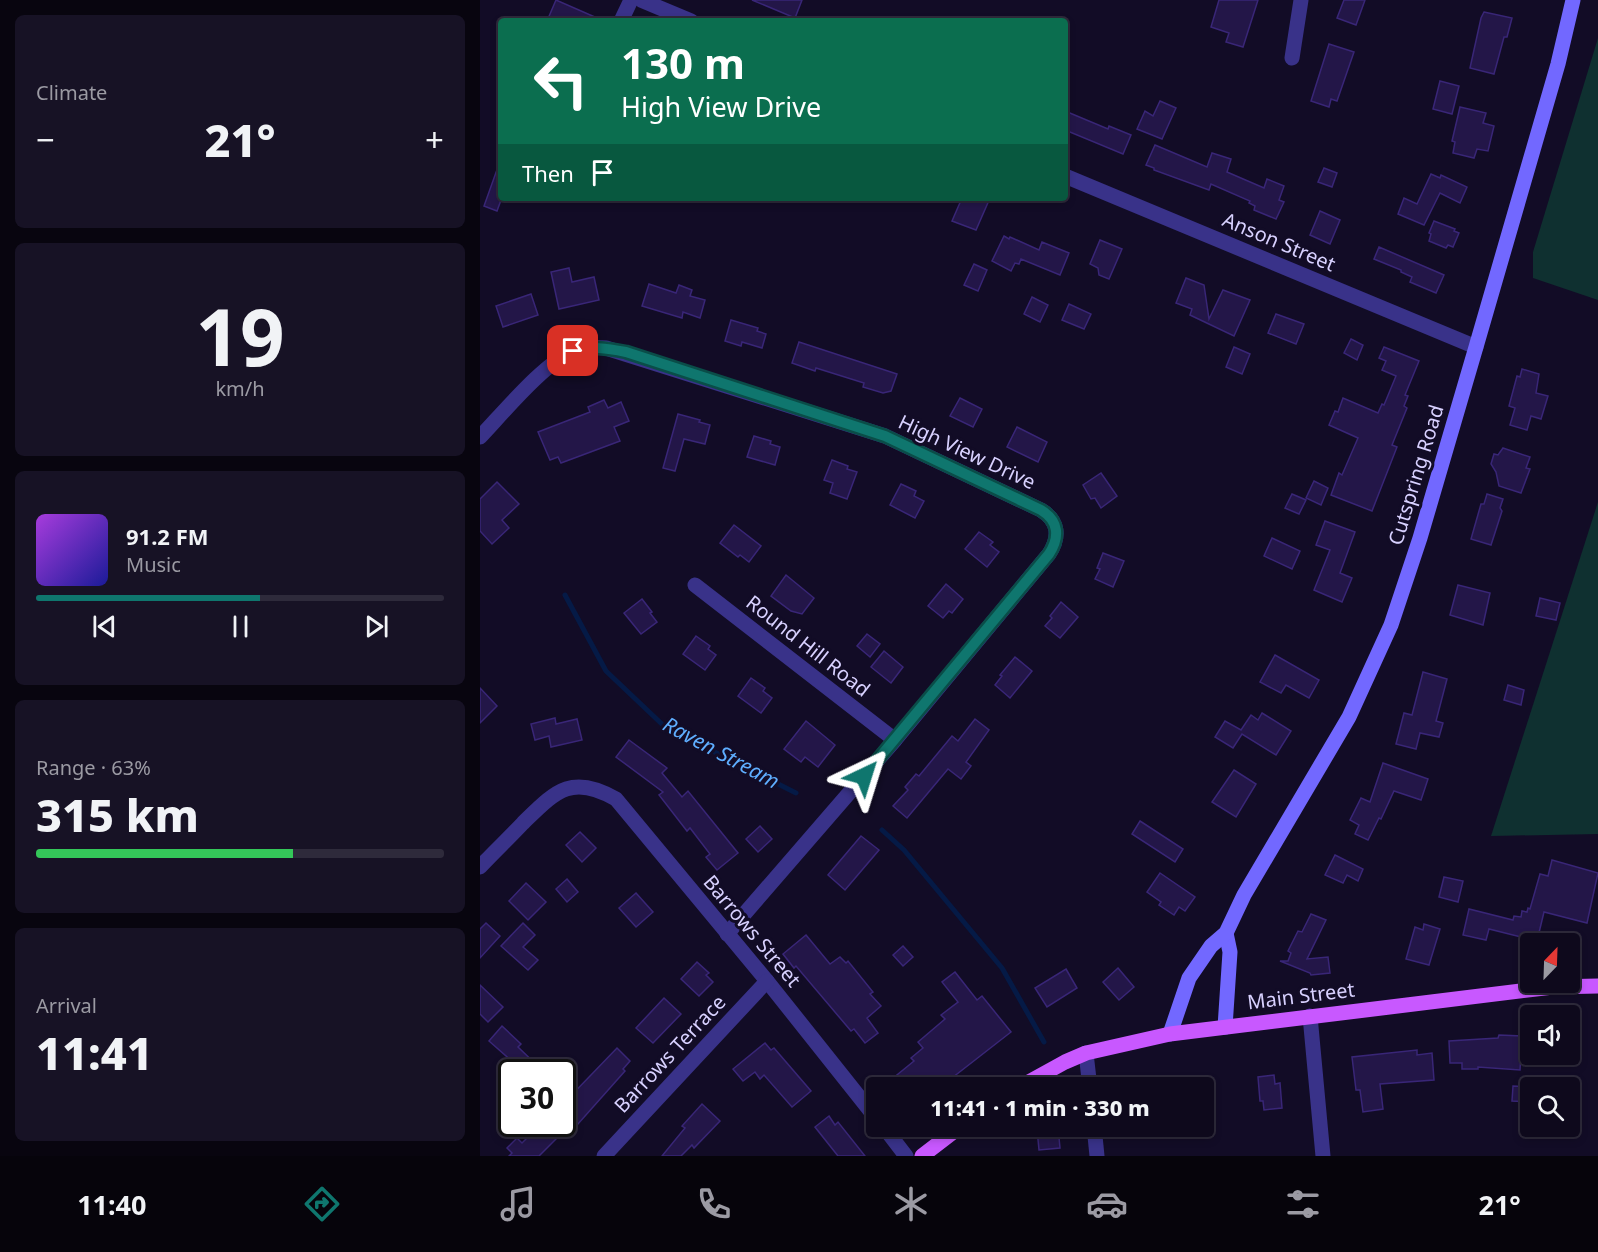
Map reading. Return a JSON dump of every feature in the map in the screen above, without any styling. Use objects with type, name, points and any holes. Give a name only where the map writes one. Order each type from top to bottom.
[{"type":"main road","name":"Main Street","points":[[1038,1077],[1086,1053],[1170,1034],[1553,987],[1598,986]]},
{"type":"main road","points":[[922,1156],[947,1137]]},
{"type":"street","points":[[622,18],[631,0]]},
{"type":"street","points":[[640,0],[684,18]]},
{"type":"street","points":[[1292,58],[1301,0]]},
{"type":"street","name":"Cutspring Road","points":[[1170,1034],[1189,978],[1211,946],[1226,933],[1244,895],[1349,717],[1391,625],[1420,538],[1476,347],[1558,64],[1574,0]]},
{"type":"street","name":"Anson Street","points":[[1068,177],[1476,347]]},
{"type":"street","name":"High View Drive","points":[[480,437],[555,361],[573,351],[589,347],[606,348],[885,436],[1047,514],[1055,524],[1057,531],[1054,547],[1049,554],[895,740],[728,934]]},
{"type":"street","name":"Round Hill Road","points":[[695,585],[895,740]]},
{"type":"street","name":"Barrows Street","points":[[480,867],[551,795],[568,788],[585,787],[602,791],[616,799],[767,981],[866,1105]]},
{"type":"street","points":[[1225,1027],[1230,952],[1226,933]]},
{"type":"street","name":"Barrows Terrace","points":[[604,1156],[767,981]]},
{"type":"street","points":[[1310,1016],[1323,1156]]},
{"type":"street","points":[[1086,1053],[1089,1077]]},
{"type":"street","points":[[891,1137],[906,1156]]},
{"type":"street","points":[[1095,1137],[1097,1156]]},
{"type":"green space","points":[[1598,38],[1598,300],[1533,278],[1533,252]]},
{"type":"green space","points":[[1598,502],[1598,834],[1491,836]]},
{"type":"building","points":[[556,0],[597,18],[548,18]]},
{"type":"building","points":[[752,0],[802,0],[795,18]]},
{"type":"building","points":[[1219,0],[1258,0],[1243,47],[1226,42],[1229,33],[1211,27]]},
{"type":"building","points":[[1344,0],[1365,0],[1356,25],[1337,18]]},
{"type":"building","points":[[1484,12],[1512,18],[1507,37],[1504,37],[1494,74],[1470,68]]},
{"type":"building","points":[[1329,44],[1354,52],[1337,101],[1331,99],[1329,107],[1311,101]]},
{"type":"building","points":[[1440,81],[1459,86],[1452,114],[1433,109]]},
{"type":"building","points":[[1160,101],[1176,108],[1162,139],[1137,129],[1145,111],[1153,116]]},
{"type":"building","points":[[1460,107],[1486,113],[1483,123],[1494,126],[1488,151],[1477,149],[1474,158],[1453,153],[1455,142],[1452,141]]},
{"type":"building","points":[[1068,112],[1108,129],[1109,126],[1131,135],[1123,154],[1068,131]]},
{"type":"building","points":[[1155,145],[1207,167],[1212,153],[1231,159],[1227,172],[1264,188],[1267,179],[1284,186],[1279,200],[1284,202],[1276,219],[1254,210],[1255,206],[1249,203],[1250,201],[1211,184],[1209,190],[1154,170],[1146,165]]},
{"type":"building","points":[[498,167],[498,201],[501,201],[497,211],[484,206]]},
{"type":"building","points":[[1324,168],[1337,173],[1332,187],[1318,182]]},
{"type":"building","points":[[1431,174],[1440,178],[1441,175],[1467,187],[1460,203],[1440,193],[1424,225],[1398,214],[1404,198],[1417,204]]},
{"type":"building","points":[[961,201],[989,201],[976,230],[952,221]]},
{"type":"building","points":[[1320,211],[1340,220],[1330,244],[1310,235]]},
{"type":"building","points":[[1434,221],[1455,229],[1454,231],[1459,233],[1453,247],[1448,245],[1446,248],[1429,241],[1431,234],[1429,233]]},
{"type":"building","points":[[1004,236],[1039,250],[1042,242],[1069,253],[1060,275],[1021,259],[1019,264],[1015,263],[1011,271],[992,261]]},
{"type":"building","points":[[1100,240],[1122,249],[1109,279],[1099,275],[1098,268],[1090,264]]},
{"type":"building","points":[[1379,247],[1444,275],[1436,293],[1410,282],[1412,277],[1401,270],[1374,259]]},
{"type":"building","points":[[974,264],[987,270],[978,291],[964,285]]},
{"type":"building","points":[[569,268],[572,282],[594,277],[599,300],[559,309],[551,272]]},
{"type":"building","points":[[1186,278],[1204,285],[1209,319],[1223,290],[1250,300],[1234,336],[1190,315],[1192,309],[1176,303]]},
{"type":"building","points":[[649,284],[676,293],[679,285],[692,290],[690,296],[705,300],[700,318],[683,312],[682,318],[642,306]]},
{"type":"building","points":[[531,294],[538,315],[503,327],[496,306]]},
{"type":"building","points":[[1032,297],[1048,305],[1040,322],[1024,314]]},
{"type":"building","points":[[1069,304],[1091,314],[1084,329],[1062,320]]},
{"type":"building","points":[[1276,314],[1304,324],[1296,344],[1268,333]]},
{"type":"building","points":[[731,320],[758,328],[757,331],[766,334],[762,348],[742,342],[741,346],[725,341]]},
{"type":"building","points":[[1351,339],[1363,345],[1357,360],[1344,353]]},
{"type":"building","points":[[799,342],[897,374],[891,391],[883,393],[863,387],[864,383],[792,363]]},
{"type":"building","points":[[1234,347],[1250,354],[1242,374],[1226,367]]},
{"type":"building","points":[[1384,347],[1419,361],[1405,395],[1408,396],[1404,406],[1407,408],[1392,445],[1397,447],[1372,511],[1331,495],[1339,473],[1342,475],[1358,438],[1329,425],[1335,411],[1338,412],[1343,398],[1378,413],[1382,404],[1384,405],[1396,376],[1382,370],[1386,361],[1379,358]]},
{"type":"building","points":[[1522,369],[1539,374],[1536,393],[1548,396],[1541,419],[1531,416],[1527,430],[1510,425],[1515,408],[1509,406],[1517,376],[1520,377]]},
{"type":"building","points":[[960,398],[982,409],[973,427],[950,416]]},
{"type":"building","points":[[604,400],[608,408],[621,402],[629,421],[614,427],[620,441],[561,463],[558,457],[550,460],[538,432],[590,412],[588,407]]},
{"type":"building","points":[[678,414],[710,425],[705,444],[684,439],[675,471],[663,468]]},
{"type":"building","points":[[1017,427],[1047,442],[1038,462],[1007,447]]},
{"type":"building","points":[[754,436],[771,441],[770,444],[780,447],[775,465],[747,457]]},
{"type":"building","points":[[1503,448],[1530,457],[1526,468],[1530,469],[1521,493],[1499,486],[1496,472],[1491,464],[1494,454],[1498,455]]},
{"type":"building","points":[[832,460],[857,472],[847,499],[830,493],[833,483],[824,480]]},
{"type":"building","points":[[1101,473],[1117,496],[1101,508],[1095,498],[1091,499],[1083,485]]},
{"type":"building","points":[[1314,481],[1328,488],[1321,505],[1306,498]]},
{"type":"building","points":[[497,482],[519,504],[502,520],[509,528],[492,544],[480,531],[480,499]]},
{"type":"building","points":[[901,484],[916,491],[914,496],[924,501],[915,518],[890,505]]},
{"type":"building","points":[[1292,494],[1306,500],[1299,514],[1285,508]]},
{"type":"building","points":[[1487,494],[1503,499],[1500,508],[1502,511],[1491,545],[1471,539],[1481,504],[1484,504]]},
{"type":"building","points":[[1325,521],[1355,532],[1340,573],[1352,578],[1342,602],[1314,590],[1330,550],[1316,545]]},
{"type":"building","points":[[734,525],[761,546],[749,562],[740,555],[738,557],[720,543]]},
{"type":"building","points":[[979,532],[993,542],[990,545],[999,552],[987,567],[965,549]]},
{"type":"building","points":[[1272,538],[1300,551],[1292,569],[1264,556]]},
{"type":"building","points":[[1103,553],[1124,561],[1113,587],[1095,579],[1100,569],[1097,568]]},
{"type":"building","points":[[786,575],[814,598],[802,614],[791,611],[771,596]]},
{"type":"building","points":[[946,584],[963,599],[952,613],[949,611],[943,618],[928,606]]},
{"type":"building","points":[[1458,585],[1490,593],[1483,625],[1450,615]]},
{"type":"building","points":[[1540,598],[1560,603],[1556,620],[1536,616]]},
{"type":"building","points":[[642,599],[657,622],[641,634],[624,613]]},
{"type":"building","points":[[1061,602],[1078,617],[1060,638],[1045,626]]},
{"type":"building","points":[[867,634],[880,644],[870,657],[857,646]]},
{"type":"building","points":[[696,636],[710,646],[708,649],[716,655],[705,670],[683,654]]},
{"type":"building","points":[[884,651],[903,667],[891,683],[871,667]]},
{"type":"building","points":[[1275,655],[1319,680],[1309,698],[1286,685],[1281,693],[1260,682]]},
{"type":"building","points":[[1015,657],[1032,671],[1010,698],[995,685]]},
{"type":"building","points":[[1423,672],[1447,679],[1436,721],[1443,723],[1439,737],[1420,733],[1416,749],[1396,744],[1404,713],[1412,715]]},
{"type":"building","points":[[751,678],[765,688],[763,691],[772,698],[761,713],[738,696]]},
{"type":"building","points":[[1508,685],[1524,690],[1521,705],[1504,700]]},
{"type":"building","points":[[480,688],[497,706],[480,723]]},
{"type":"building","points":[[1262,713],[1291,731],[1276,755],[1242,734],[1233,748],[1215,737],[1225,721],[1241,730],[1251,715],[1258,720]]},
{"type":"building","points":[[555,718],[556,724],[577,719],[582,740],[551,747],[549,736],[535,740],[531,724]]},
{"type":"building","points":[[975,719],[989,730],[966,762],[971,766],[961,779],[948,769],[907,818],[893,806],[908,790],[905,787],[916,774],[919,776],[952,736],[958,741]]},
{"type":"building","points":[[806,721],[835,745],[818,767],[805,757],[801,762],[784,749]]},
{"type":"building","points":[[629,740],[667,768],[662,773],[682,797],[688,791],[738,853],[717,870],[706,857],[710,854],[690,828],[687,831],[659,795],[663,792],[616,757]]},
{"type":"building","points":[[1383,763],[1428,779],[1421,800],[1394,791],[1368,840],[1355,834],[1359,825],[1350,820],[1361,798],[1370,802]]},
{"type":"building","points":[[1234,770],[1256,784],[1236,817],[1212,802]]},
{"type":"building","points":[[1140,821],[1183,849],[1175,862],[1132,834]]},
{"type":"building","points":[[760,826],[772,839],[758,852],[746,839]]},
{"type":"building","points":[[580,832],[596,848],[582,862],[566,845]]},
{"type":"building","points":[[861,836],[879,850],[845,890],[828,875]]},
{"type":"building","points":[[1335,855],[1363,869],[1358,881],[1347,875],[1343,883],[1325,875]]},
{"type":"building","points":[[1552,860],[1598,873],[1587,923],[1544,912],[1539,933],[1520,933],[1520,937],[1489,929],[1486,940],[1463,935],[1469,909],[1513,920],[1514,916],[1521,917],[1522,911],[1527,912],[1528,908],[1530,909],[1540,874],[1548,876]]},
{"type":"building","points":[[1160,873],[1195,897],[1185,911],[1179,907],[1174,915],[1159,905],[1161,902],[1147,892]]},
{"type":"building","points":[[1444,877],[1463,881],[1458,902],[1439,897]]},
{"type":"building","points":[[567,879],[578,892],[567,902],[556,889]]},
{"type":"building","points":[[526,883],[546,902],[528,920],[509,901]]},
{"type":"building","points":[[636,893],[653,912],[636,927],[619,908]]},
{"type":"building","points":[[1311,914],[1326,920],[1307,959],[1328,957],[1330,973],[1311,975],[1280,961],[1288,961],[1291,953],[1288,951],[1298,931],[1302,932]]},
{"type":"building","points":[[486,923],[500,936],[480,958],[480,929]]},
{"type":"building","points":[[523,923],[535,935],[523,947],[538,960],[528,970],[501,946]]},
{"type":"building","points":[[1424,924],[1440,929],[1429,965],[1406,959],[1415,927],[1423,930]]},
{"type":"building","points":[[806,935],[830,964],[840,957],[846,963],[848,961],[873,992],[870,994],[881,1006],[867,1018],[878,1033],[865,1043],[854,1029],[851,1031],[796,966],[794,968],[783,954]]},
{"type":"building","points":[[903,946],[913,957],[903,966],[893,955]]},
{"type":"building","points":[[697,962],[709,973],[706,975],[713,982],[699,996],[681,979]]},
{"type":"building","points":[[1118,968],[1134,987],[1119,1000],[1103,982]]},
{"type":"building","points":[[1066,969],[1077,988],[1047,1007],[1035,988]]},
{"type":"building","points":[[955,972],[977,1000],[982,996],[1011,1032],[953,1077],[894,1077],[914,1061],[911,1058],[923,1048],[918,1042],[945,1019],[941,1015],[958,1002],[942,982]]},
{"type":"building","points":[[480,985],[503,1007],[488,1022],[480,1014]]},
{"type":"building","points":[[664,998],[681,1014],[653,1043],[636,1028]]},
{"type":"building","points":[[502,1026],[521,1044],[518,1047],[530,1059],[509,1059],[489,1041]]},
{"type":"building","points":[[1499,1035],[1520,1036],[1520,1070],[1478,1067],[1478,1069],[1462,1069],[1462,1063],[1450,1063],[1449,1041],[1498,1038]]},
{"type":"building","points":[[765,1043],[771,1050],[774,1048],[811,1091],[792,1107],[764,1075],[760,1079],[755,1072],[743,1081],[733,1069]]},
{"type":"building","points":[[617,1048],[630,1061],[623,1069],[625,1071],[576,1126],[576,1090]]},
{"type":"building","points":[[1417,1050],[1417,1055],[1432,1053],[1434,1080],[1380,1084],[1383,1109],[1363,1112],[1360,1090],[1356,1090],[1352,1057]]},
{"type":"building","points":[[1274,1075],[1275,1084],[1280,1083],[1282,1108],[1264,1110],[1263,1101],[1260,1101],[1258,1077]]},
{"type":"building","points":[[1513,1086],[1520,1086],[1520,1101],[1512,1101]]},
{"type":"building","points":[[702,1104],[720,1121],[694,1148],[692,1145],[681,1156],[662,1156],[685,1128],[682,1126]]},
{"type":"building","points":[[829,1116],[835,1125],[838,1122],[865,1156],[838,1156],[815,1127]]},
{"type":"building","points":[[528,1137],[558,1137],[539,1156],[509,1156],[512,1153],[507,1148],[517,1138],[522,1143]]},
{"type":"building","points":[[1038,1137],[1059,1137],[1060,1148],[1039,1150]]},
{"type":"waterway","name":"Raven Stream","points":[[565,595],[606,671],[665,727],[796,793]]},
{"type":"waterway","name":"Raven Stream","points":[[882,830],[904,850],[1002,968],[1044,1042]]},
{"type":"route","points":[[573,351],[589,347],[626,352],[885,436],[1041,510],[1052,518],[1057,531],[1054,547],[1049,554],[864,776]]}]
